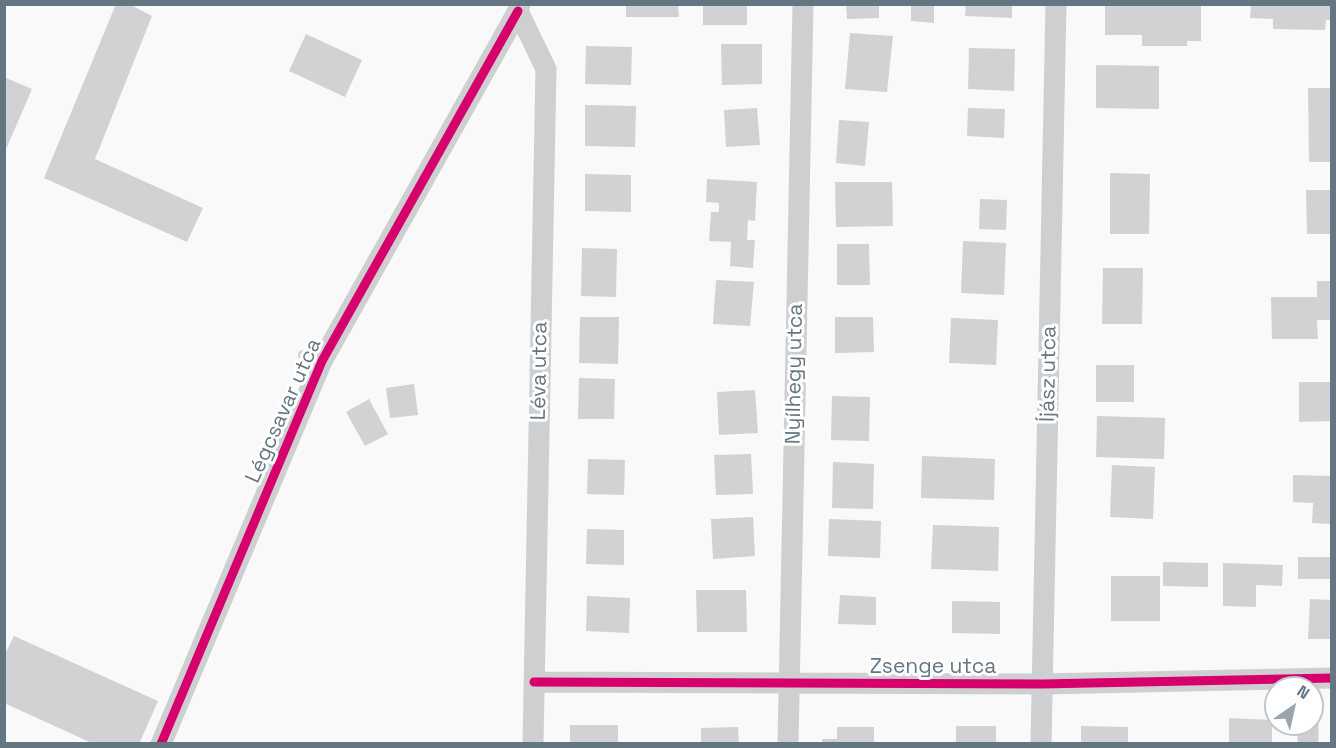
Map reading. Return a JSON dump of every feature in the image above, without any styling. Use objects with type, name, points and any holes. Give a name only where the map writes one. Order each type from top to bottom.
[{"type":"street","name":"Nyílhegy utca","points":[[788,744],[803,4]]},
{"type":"street","name":"Íjász utca","points":[[1041,744],[1056,4]]},
{"type":"street","name":"Légcsavar utca","points":[[161,744],[313,358],[519,8]]},
{"type":"street","name":"Léva utca","points":[[519,8],[546,69],[533,744]]},
{"type":"street","name":"Zsenge utca","points":[[534,682],[789,685],[1264,683]]},
{"type":"building","points":[[116,4],[129,4],[152,16],[95,159],[203,208],[187,242],[44,178]]},
{"type":"building","points":[[626,4],[678,4],[679,17],[626,17]]},
{"type":"building","points":[[703,4],[747,4],[747,25],[703,25]]},
{"type":"building","points":[[846,4],[879,4],[879,18],[847,19]]},
{"type":"building","points":[[966,4],[1012,4],[1012,18],[965,16]]},
{"type":"building","points":[[1105,4],[1201,4],[1201,41],[1187,41],[1187,46],[1142,46],[1142,35],[1105,35]]},
{"type":"building","points":[[911,5],[934,5],[934,23],[911,21]]},
{"type":"building","points":[[1251,5],[1332,5],[1332,20],[1326,20],[1325,30],[1273,29],[1273,19],[1250,18]]},
{"type":"building","points":[[850,33],[893,36],[887,92],[845,89]]},
{"type":"building","points":[[306,34],[362,60],[345,97],[289,71]]},
{"type":"building","points":[[721,44],[762,44],[762,84],[722,85]]},
{"type":"building","points":[[586,46],[632,47],[631,85],[585,84]]},
{"type":"building","points":[[969,48],[1015,49],[1014,91],[968,89]]},
{"type":"building","points":[[1096,65],[1159,66],[1159,109],[1096,108]]},
{"type":"building","points":[[4,77],[32,89],[4,154]]},
{"type":"building","points":[[1308,88],[1332,88],[1332,162],[1309,162]]},
{"type":"building","points":[[585,105],[636,106],[635,147],[585,146]]},
{"type":"building","points":[[757,108],[760,145],[726,147],[724,110]]},
{"type":"building","points":[[968,108],[1005,109],[1004,138],[967,136]]},
{"type":"building","points":[[839,120],[869,122],[865,166],[836,163]]},
{"type":"building","points":[[1110,173],[1150,174],[1149,234],[1110,234]]},
{"type":"building","points":[[585,174],[631,175],[631,212],[585,211]]},
{"type":"building","points":[[707,179],[757,182],[755,221],[748,220],[747,240],[755,240],[753,268],[730,266],[731,242],[709,241],[711,212],[719,212],[719,203],[706,202]]},
{"type":"building","points":[[835,182],[892,182],[893,226],[836,227]]},
{"type":"building","points":[[1306,190],[1332,190],[1332,234],[1307,234]]},
{"type":"building","points":[[980,199],[1007,200],[1006,230],[979,229]]},
{"type":"building","points":[[963,241],[1006,243],[1004,295],[961,293]]},
{"type":"building","points":[[837,244],[869,244],[870,285],[837,285]]},
{"type":"building","points":[[582,248],[617,249],[616,297],[581,296]]},
{"type":"building","points":[[1103,268],[1143,268],[1142,324],[1102,324]]},
{"type":"building","points":[[716,280],[754,282],[750,326],[713,324]]},
{"type":"building","points":[[1317,281],[1332,281],[1332,320],[1317,320],[1318,339],[1272,339],[1271,297],[1317,297]]},
{"type":"building","points":[[580,317],[619,317],[618,364],[579,363]]},
{"type":"building","points":[[835,317],[873,317],[874,352],[835,353]]},
{"type":"building","points":[[951,318],[998,320],[996,365],[949,363]]},
{"type":"building","points":[[1096,365],[1134,365],[1134,402],[1096,402]]},
{"type":"building","points":[[579,378],[615,379],[614,419],[578,419]]},
{"type":"building","points":[[1299,382],[1332,382],[1332,421],[1299,422]]},
{"type":"building","points":[[414,384],[418,415],[390,418],[386,388]]},
{"type":"building","points":[[755,390],[758,433],[719,435],[717,392]]},
{"type":"building","points":[[832,396],[870,397],[869,441],[831,440]]},
{"type":"building","points":[[369,399],[388,434],[365,446],[346,412]]},
{"type":"building","points":[[1097,416],[1165,418],[1164,459],[1096,457]]},
{"type":"building","points":[[751,454],[753,494],[716,495],[714,455]]},
{"type":"building","points":[[922,456],[995,459],[994,500],[921,498]]},
{"type":"building","points":[[588,459],[625,460],[624,495],[587,494]]},
{"type":"building","points":[[833,462],[874,464],[873,509],[832,508]]},
{"type":"building","points":[[1112,465],[1155,467],[1153,519],[1110,517]]},
{"type":"building","points":[[1293,475],[1332,476],[1332,524],[1312,523],[1313,503],[1293,502]]},
{"type":"building","points":[[753,517],[755,556],[713,559],[711,519]]},
{"type":"building","points":[[829,519],[881,521],[880,558],[828,556]]},
{"type":"building","points":[[933,525],[999,527],[998,571],[931,569]]},
{"type":"building","points":[[587,529],[624,530],[624,565],[586,564]]},
{"type":"building","points":[[1298,557],[1332,557],[1332,579],[1298,579]]},
{"type":"building","points":[[1163,562],[1208,563],[1208,587],[1163,586]]},
{"type":"building","points":[[1223,563],[1283,565],[1282,586],[1256,585],[1256,607],[1223,606]]},
{"type":"building","points":[[1111,576],[1160,576],[1160,621],[1111,621]]},
{"type":"building","points":[[696,590],[746,590],[747,632],[697,632]]},
{"type":"building","points":[[840,595],[876,597],[876,625],[838,624]]},
{"type":"building","points":[[587,596],[630,598],[629,633],[586,631]]},
{"type":"building","points":[[1310,599],[1332,600],[1332,639],[1308,639]]},
{"type":"building","points":[[952,601],[1000,602],[1000,634],[952,633]]},
{"type":"building","points":[[14,636],[158,701],[139,744],[94,744],[4,703],[4,656]]},
{"type":"building","points":[[1229,718],[1264,720],[1264,736],[1272,736],[1272,744],[1229,744]]},
{"type":"building","points":[[570,725],[618,725],[618,744],[570,744]]},
{"type":"building","points":[[956,726],[996,726],[996,744],[956,744]]},
{"type":"building","points":[[1081,726],[1128,727],[1128,744],[1081,744]]},
{"type":"building","points":[[738,727],[739,744],[701,744],[701,728]]},
{"type":"building","points":[[837,727],[874,727],[874,744],[822,744],[822,739],[837,739]]},
{"type":"cycle path","points":[[161,744],[322,361],[518,11]]},
{"type":"cycle path","points":[[534,682],[1042,684],[1332,678]]}]
